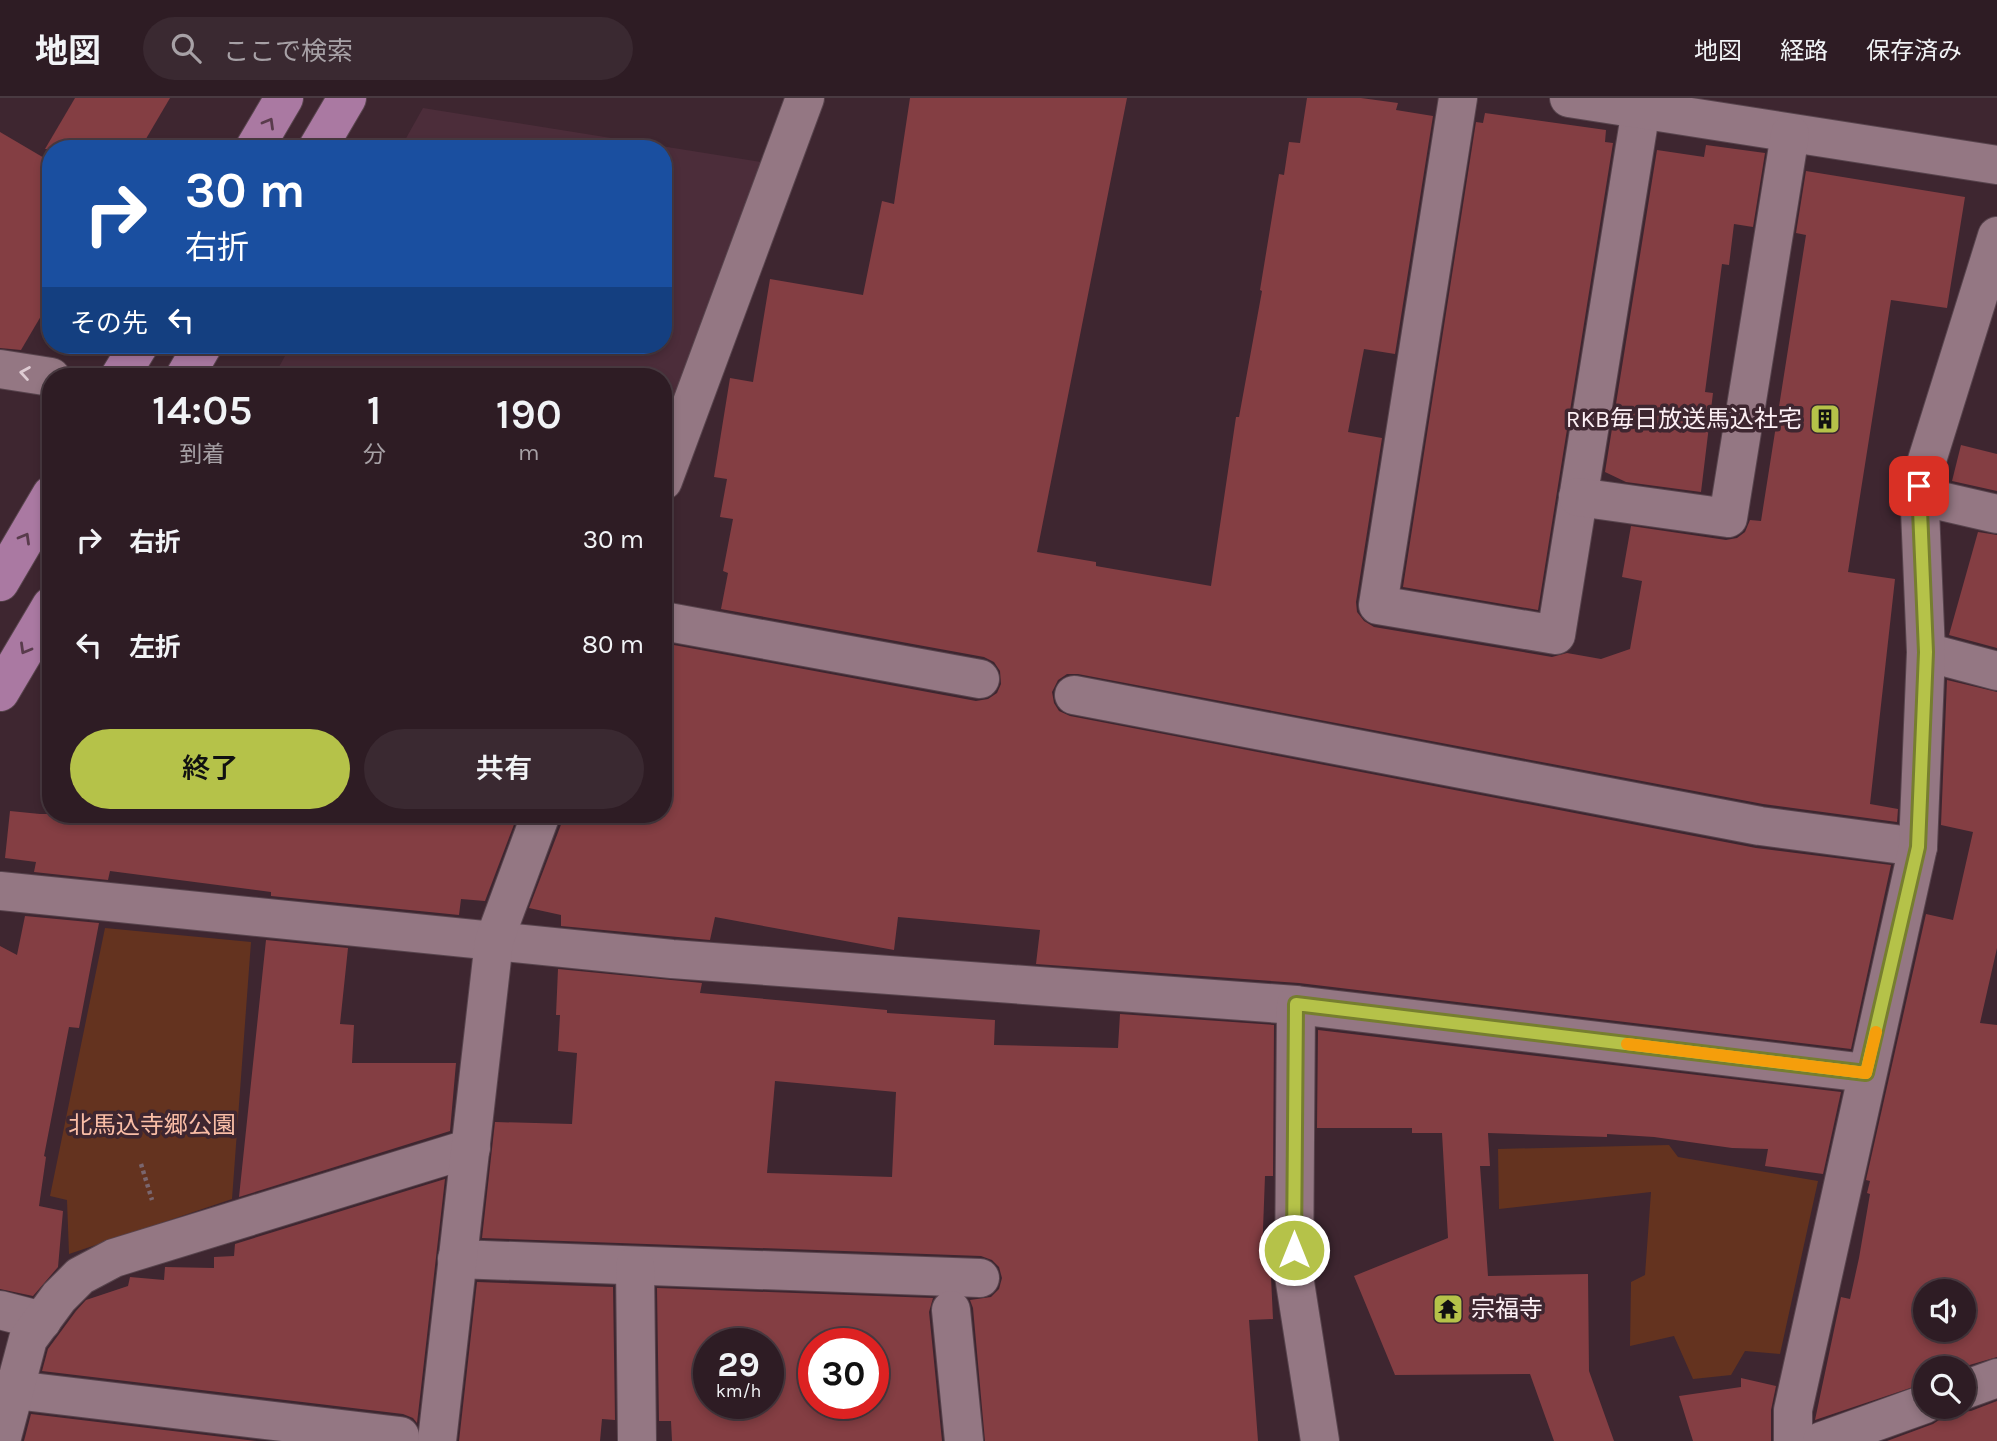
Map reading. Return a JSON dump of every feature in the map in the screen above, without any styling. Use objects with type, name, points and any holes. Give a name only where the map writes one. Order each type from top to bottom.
[{"type":"main road","points":[[259,140],[284,98]]},
{"type":"main road","points":[[322,140],[347,98]]},
{"type":"main road","points":[[0,582],[42,510]]},
{"type":"main road","points":[[0,692],[42,621]]},
{"type":"street","points":[[672,457],[805,98]]},
{"type":"street","points":[[1458,98],[1378,605],[1556,635],[1641,109]]},
{"type":"street","points":[[1569,98],[1997,165]]},
{"type":"street","points":[[1578,497],[1728,518],[1790,134]]},
{"type":"street","points":[[1793,1441],[1793,1410],[1918,847],[1926,652],[1919,486],[1997,236]]},
{"type":"street","points":[[0,369],[42,376]]},
{"type":"street","points":[[1919,496],[1997,514]]},
{"type":"street","points":[[672,623],[980,679]]},
{"type":"street","points":[[1926,652],[1997,671]]},
{"type":"street","points":[[1074,695],[1760,826],[1918,847]]},
{"type":"street","points":[[437,1441],[494,942],[538,823]]},
{"type":"street","points":[[0,891],[937,986],[1296,1004],[1866,1073]]},
{"type":"street","points":[[1296,1004],[1294,1276],[1320,1441]]},
{"type":"street","points":[[1,1441],[28,1339],[59,1297],[80,1276],[114,1258],[471,1148]]},
{"type":"street","points":[[457,1259],[980,1278]]},
{"type":"street","points":[[635,1266],[637,1441]]},
{"type":"street","points":[[0,1310],[42,1321]]},
{"type":"street","points":[[951,1310],[964,1441]]},
{"type":"street","points":[[1976,1386],[1997,1378]]},
{"type":"street","points":[[15,1390],[400,1436]]},
{"type":"street","points":[[1822,1441],[1913,1408]]},
{"type":"shaded area","points":[[423,108],[623,140],[405,140]]},
{"type":"shaded area","points":[[672,148],[761,162],[672,407],[672,368],[278,368],[286,354],[672,354]]},
{"type":"green space","name":"北馬込寺郷公園","points":[[105,928],[251,942],[232,1199],[69,1254],[67,1200],[50,1196]]},
{"type":"green space","points":[[1669,1145],[1678,1157],[1818,1181],[1780,1354],[1745,1351],[1731,1375],[1693,1379],[1674,1336],[1630,1346],[1631,1282],[1645,1275],[1651,1192],[1499,1209],[1498,1149]]},
{"type":"building","points":[[75,98],[170,98],[145,140],[50,140]]},
{"type":"building","points":[[910,98],[1127,98],[1037,552],[1096,562],[1096,566],[1211,586],[1236,417],[1239,417],[1262,291],[1260,290],[1279,174],[1284,175],[1289,142],[1300,143],[1307,98],[1361,98],[1398,103],[1396,110],[1433,116],[1395,354],[1364,349],[1348,432],[1382,438],[1356,602],[1357,612],[1364,621],[1374,627],[1552,657],[1567,653],[1601,659],[1630,649],[1642,581],[1622,577],[1631,526],[1726,540],[1737,538],[1745,532],[1750,520],[1761,521],[1806,235],[1796,233],[1806,171],[1965,197],[1947,308],[1891,300],[1848,572],[1895,579],[1870,804],[1898,809],[1897,822],[1763,804],[1078,674],[1067,674],[1058,680],[1052,692],[1059,711],[1070,716],[1756,848],[1891,865],[1851,1049],[1299,983],[1036,964],[1040,930],[898,917],[894,950],[715,917],[710,940],[561,926],[561,915],[529,908],[562,823],[672,823],[672,645],[976,701],[988,699],[997,693],[1001,684],[1000,671],[994,662],[984,657],[721,609],[728,573],[723,571],[733,519],[720,517],[727,479],[714,477],[730,378],[753,382],[770,279],[863,295],[882,201],[894,204]]},
{"type":"building","points":[[1485,113],[1606,130],[1605,142],[1613,143],[1538,610],[1403,587],[1476,122],[1483,123]]},
{"type":"building","points":[[0,132],[42,157],[42,314],[21,350],[0,348]]},
{"type":"building","points":[[1706,145],[1765,153],[1753,227],[1734,224],[1729,265],[1722,264],[1705,392],[1713,393],[1701,492],[1626,482],[1605,472],[1657,150],[1704,157]]},
{"type":"building","points":[[1961,445],[1997,454],[1997,491],[1952,481]]},
{"type":"building","points":[[1978,532],[1997,535],[1997,648],[1949,635]]},
{"type":"building","points":[[1947,680],[1997,692],[1997,948],[1980,1023],[1997,1025],[1997,1357],[1976,1363],[1976,1356],[1913,1356],[1913,1387],[1815,1420],[1841,1297],[1850,1299],[1859,1258],[1870,1194],[1867,1193],[1870,1181],[1866,1180],[1926,914],[1953,920],[1973,832],[1941,825]]},
{"type":"building","points":[[10,811],[42,814],[42,823],[515,823],[485,901],[461,899],[459,915],[271,896],[271,892],[110,871],[108,880],[34,872],[36,862],[5,858]]},
{"type":"building","points":[[25,916],[99,923],[79,1028],[69,1027],[44,1156],[39,1206],[63,1211],[58,1267],[33,1296],[0,1289],[0,946],[17,955]]},
{"type":"building","points":[[266,940],[348,948],[340,1024],[354,1025],[352,1063],[456,1063],[450,1131],[239,1197]]},
{"type":"building","points":[[558,969],[702,983],[700,993],[887,1010],[887,1013],[995,1020],[994,1045],[1118,1048],[1120,1014],[1274,1025],[1273,1176],[1265,1176],[1262,1256],[1270,1256],[1273,1319],[1249,1320],[1258,1441],[985,1441],[973,1308],[970,1300],[991,1297],[999,1289],[1002,1278],[999,1267],[992,1260],[981,1256],[482,1238],[495,1122],[572,1124],[577,1053],[558,1051],[560,1015],[556,1015]],"holes":[[[775,1081],[896,1092],[892,1177],[767,1173]]]},
{"type":"building","points":[[1318,1030],[1841,1092],[1823,1174],[1765,1166],[1768,1149],[1732,1148],[1654,1137],[1607,1134],[1607,1137],[1488,1133],[1490,1166],[1480,1166],[1488,1276],[1588,1274],[1589,1371],[1614,1441],[1554,1441],[1530,1374],[1395,1375],[1354,1276],[1448,1238],[1442,1133],[1412,1133],[1412,1128],[1317,1128]]},
{"type":"building","points":[[445,1179],[417,1423],[403,1414],[42,1371],[48,1349],[86,1300],[128,1286],[130,1277],[164,1280],[165,1267],[214,1268],[214,1257],[234,1256],[235,1244]]},
{"type":"building","points":[[477,1282],[613,1287],[615,1420],[602,1419],[600,1441],[459,1441]]},
{"type":"building","points":[[657,1288],[933,1298],[929,1312],[942,1441],[672,1441],[671,1421],[659,1421]]},
{"type":"building","points":[[1741,1378],[1776,1386],[1771,1410],[1771,1441],[1693,1441],[1679,1396],[1741,1387]]},
{"type":"building","points":[[1997,1401],[1997,1441],[1887,1441],[1940,1419],[1976,1419],[1976,1409]]},
{"type":"building","points":[[31,1414],[257,1441],[24,1441]]},
{"type":"slow traffic","points":[[1627,1044],[1866,1073],[1876,1032]]},
{"type":"place","name":"RKB毎日放送馬込社宅","points":[[1825,419]]},
{"type":"place","name":"宗福寺","points":[[1448,1309]]},
{"type":"route","points":[[1294,1250],[1296,1004],[1866,1073],[1918,847],[1926,652],[1919,486]]}]
